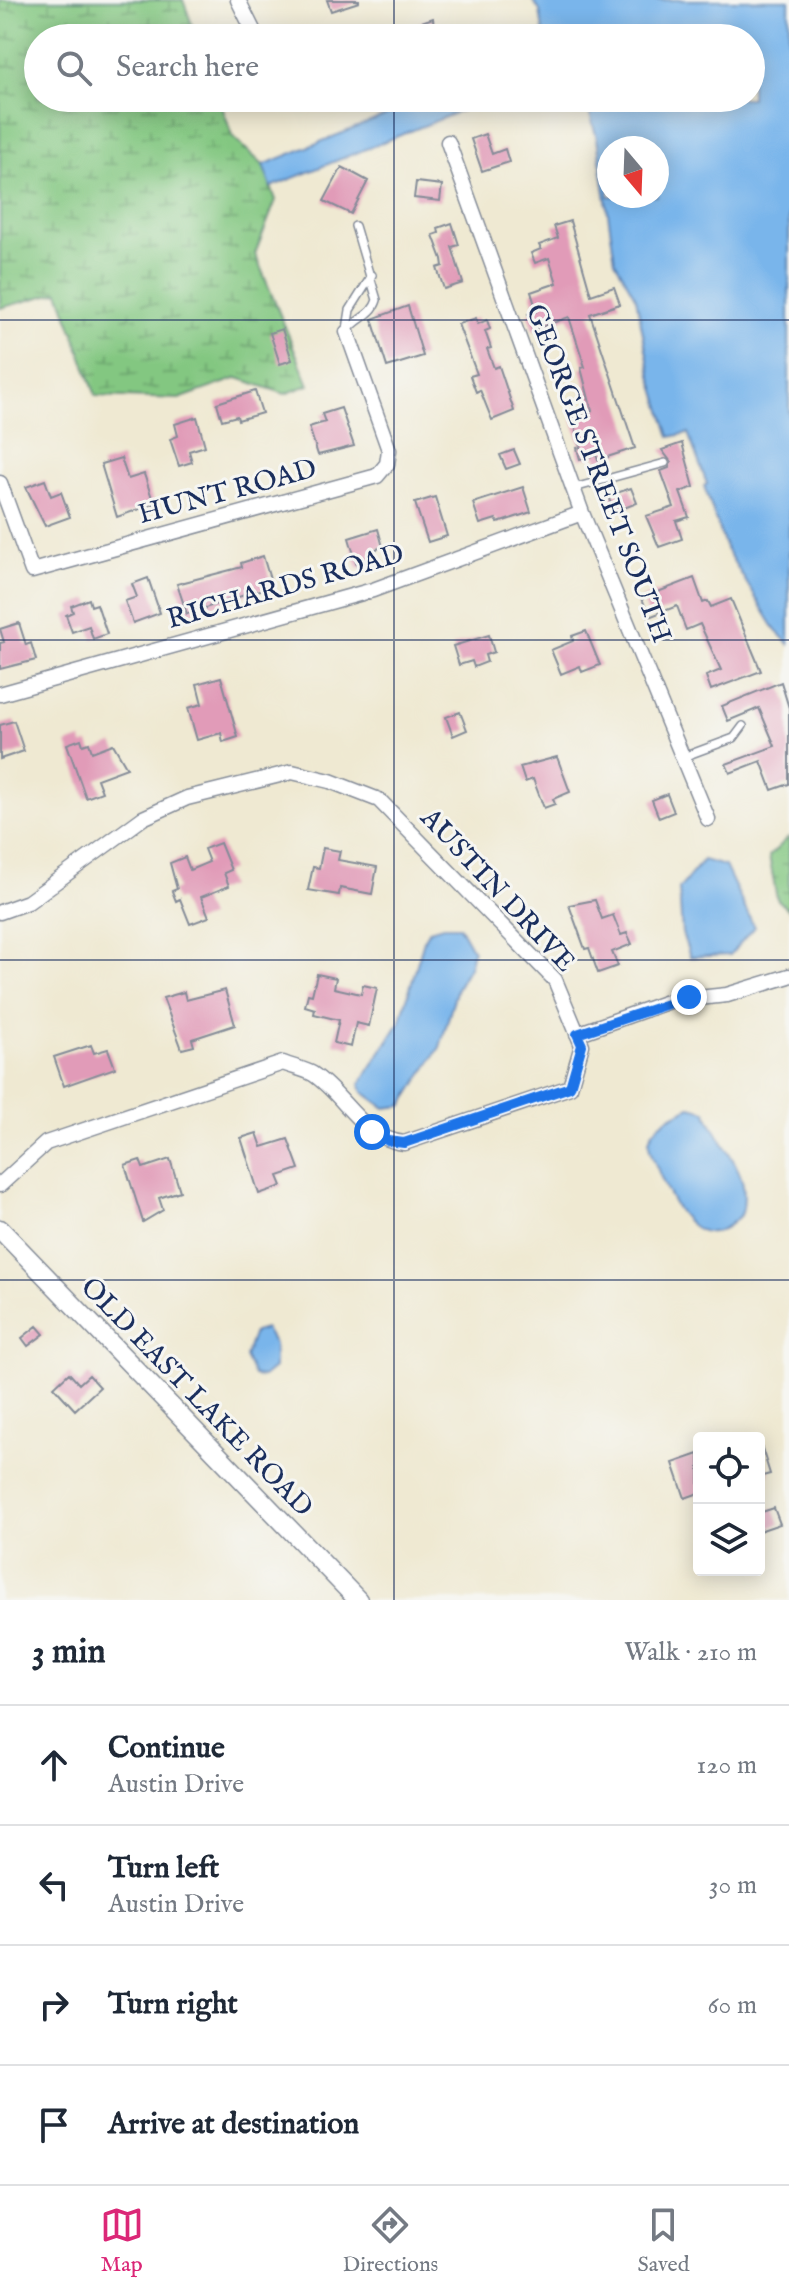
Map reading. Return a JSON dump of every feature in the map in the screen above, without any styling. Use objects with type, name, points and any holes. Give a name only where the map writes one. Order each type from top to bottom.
[{"type":"street","points":[[238,0],[250,24]]},
{"type":"street","name":"GEORGE STREET SOUTH","points":[[448,142],[582,513],[708,819]]},
{"type":"street","name":"HUNT ROAD","points":[[0,483],[32,571],[377,476],[387,464],[389,450],[347,332]]},
{"type":"street","name":"RICHARDS ROAD","points":[[0,694],[373,590],[582,513]]},
{"type":"street","name":"AUSTIN DRIVE","points":[[0,912],[28,902],[143,818],[187,798],[292,772],[330,781],[379,800],[555,980],[582,1045],[570,1087],[404,1143],[388,1141],[372,1132],[313,1073],[283,1063],[46,1143],[0,1185]]},
{"type":"street","points":[[577,1034],[670,1001],[727,995],[789,976]]},
{"type":"street","name":"OLD EAST LAKE ROAD","points":[[0,1229],[358,1600]]},
{"type":"lane","points":[[347,332],[352,324],[375,307],[377,300],[355,226]]},
{"type":"lane","points":[[347,332],[350,310],[372,275]]},
{"type":"lane","points":[[573,489],[665,463]]},
{"type":"lane","points":[[683,757],[734,738],[743,726]]},
{"type":"green space","points":[[0,0],[183,0],[192,24],[24,24],[24,112],[224,112],[233,137],[263,165],[276,200],[255,254],[309,385],[285,394],[238,378],[179,399],[96,396],[59,292],[0,308]]},
{"type":"green space","points":[[789,837],[789,910],[777,899],[769,856]]},
{"type":"water","points":[[533,0],[789,0],[789,644],[776,631],[726,549],[688,433],[670,437],[651,375],[636,298],[615,261],[607,208],[669,208],[669,136],[597,138],[589,112],[765,112],[765,24],[542,24],[540,11]]},
{"type":"water","points":[[394,112],[458,112],[271,187],[263,165]]},
{"type":"water","points":[[703,860],[725,866],[754,927],[730,955],[690,957],[682,933],[679,889]]},
{"type":"water","points":[[459,926],[473,951],[469,967],[457,988],[440,1047],[402,1106],[385,1108],[363,1092],[360,1084],[400,1022],[425,937],[429,930]]},
{"type":"water","points":[[691,1107],[706,1111],[743,1184],[742,1213],[727,1227],[713,1232],[701,1230],[680,1212],[671,1199],[650,1148],[649,1141],[655,1129]]},
{"type":"water","points":[[265,1329],[274,1344],[274,1368],[263,1377],[254,1376],[245,1357],[254,1332]]},
{"type":"building","points":[[327,0],[359,0],[359,2],[331,11]]},
{"type":"building","points":[[433,18],[434,24],[415,24]]},
{"type":"building","points":[[485,134],[492,154],[505,149],[509,162],[482,171],[471,139]]},
{"type":"building","points":[[342,167],[368,181],[351,214],[324,201]]},
{"type":"building","points":[[416,182],[442,185],[440,201],[414,198]]},
{"type":"building","points":[[570,221],[591,295],[614,287],[620,304],[590,314],[635,448],[598,460],[596,455],[580,459],[577,448],[581,447],[572,417],[592,411],[581,368],[585,367],[569,317],[533,330],[528,314],[537,311],[531,292],[557,283],[549,258],[535,263],[531,253],[541,249],[539,245],[558,238],[554,226]]},
{"type":"building","points":[[452,223],[459,245],[452,247],[463,283],[444,289],[437,268],[443,266],[442,259],[433,235],[439,233],[438,228]]},
{"type":"building","points":[[408,306],[423,356],[387,367],[372,319]]},
{"type":"building","points":[[476,318],[478,324],[487,320],[490,329],[485,331],[491,348],[487,349],[494,368],[499,366],[514,411],[492,420],[480,390],[476,392],[470,376],[477,374],[458,324]]},
{"type":"building","points":[[282,329],[292,360],[280,364],[270,333]]},
{"type":"building","points":[[255,391],[262,413],[238,420],[237,416],[222,420],[217,403]]},
{"type":"building","points":[[341,408],[354,446],[318,455],[309,427],[325,422],[322,414]]},
{"type":"building","points":[[197,417],[205,446],[189,451],[192,462],[179,466],[170,439],[178,436],[175,424]]},
{"type":"building","points":[[682,443],[694,487],[680,492],[689,517],[676,521],[682,539],[659,547],[646,516],[674,507],[661,471],[669,468],[671,462],[662,450]]},
{"type":"building","points":[[514,450],[520,464],[506,469],[500,455]]},
{"type":"building","points":[[121,458],[128,479],[144,474],[154,504],[117,517],[101,464]]},
{"type":"building","points":[[45,480],[51,496],[61,492],[70,517],[45,526],[26,487]]},
{"type":"building","points":[[523,487],[531,512],[498,523],[496,519],[480,524],[473,503]]},
{"type":"building","points":[[631,488],[637,503],[614,512],[608,496]]},
{"type":"building","points":[[435,497],[447,536],[428,542],[415,503]]},
{"type":"building","points":[[378,529],[383,547],[370,551],[374,563],[358,568],[349,538]]},
{"type":"building","points":[[263,556],[272,586],[187,614],[177,584],[242,567],[241,563]]},
{"type":"building","points":[[148,578],[160,613],[133,623],[125,601],[137,597],[132,584]]},
{"type":"building","points":[[694,578],[703,603],[708,601],[711,607],[731,599],[761,671],[711,690],[706,676],[721,670],[700,624],[686,630],[677,606],[649,617],[642,598]]},
{"type":"building","points":[[89,599],[91,606],[97,604],[107,634],[93,639],[89,626],[72,632],[66,615],[73,612],[71,606]]},
{"type":"building","points":[[19,623],[26,645],[31,643],[36,660],[0,669],[0,643],[4,642],[0,629]]},
{"type":"building","points":[[586,631],[600,665],[582,672],[580,666],[561,674],[551,650],[573,641],[572,636]]},
{"type":"building","points":[[489,635],[494,652],[485,655],[487,662],[474,667],[472,661],[459,665],[453,646]]},
{"type":"building","points":[[221,677],[238,737],[223,742],[221,733],[197,740],[188,708],[202,704],[197,684]]},
{"type":"building","points":[[781,682],[789,708],[789,784],[772,790],[761,761],[730,773],[726,764],[775,746],[759,708],[728,721],[722,706]]},
{"type":"building","points":[[460,712],[467,730],[453,736],[446,717]]},
{"type":"building","points":[[14,721],[24,751],[0,759],[0,725]]},
{"type":"building","points":[[81,739],[83,745],[89,743],[92,752],[113,744],[127,768],[97,779],[102,792],[86,798],[67,744]]},
{"type":"building","points":[[557,757],[570,792],[553,799],[555,804],[544,808],[533,779],[525,782],[520,767]]},
{"type":"building","points":[[667,794],[674,812],[659,818],[652,800]]},
{"type":"building","points":[[220,843],[231,870],[224,873],[229,886],[201,897],[209,917],[190,924],[180,899],[176,901],[172,891],[177,889],[170,863],[185,857],[190,870],[209,862],[204,849]]},
{"type":"building","points":[[323,848],[340,851],[338,860],[377,867],[372,894],[340,888],[339,895],[308,890],[313,867],[319,868]]},
{"type":"building","points":[[595,900],[602,919],[613,915],[621,935],[627,933],[632,944],[612,952],[618,966],[598,973],[589,948],[585,949],[569,905]]},
{"type":"building","points":[[317,974],[336,978],[334,988],[361,994],[363,985],[377,988],[369,1026],[356,1023],[351,1047],[334,1043],[339,1020],[314,1014],[315,1009],[305,1006],[308,994],[312,995]]},
{"type":"building","points":[[225,990],[235,1025],[192,1039],[194,1046],[182,1049],[163,998],[184,992],[186,1000]]},
{"type":"building","points":[[91,1045],[94,1053],[108,1049],[115,1068],[64,1086],[54,1057]]},
{"type":"building","points":[[257,1133],[262,1147],[288,1139],[299,1169],[278,1176],[282,1186],[259,1194],[241,1138]]},
{"type":"building","points":[[170,1159],[180,1191],[159,1198],[163,1210],[143,1222],[125,1165],[140,1160],[143,1168]]},
{"type":"building","points":[[37,1326],[44,1334],[28,1346],[22,1338]]},
{"type":"building","points":[[69,1373],[79,1384],[89,1375],[100,1387],[75,1410],[54,1387]]},
{"type":"building","points":[[693,1456],[693,1495],[685,1498],[673,1463]]},
{"type":"building","points":[[765,1458],[770,1474],[765,1475]]},
{"type":"building","points":[[774,1508],[780,1524],[765,1529],[765,1511]]},
{"type":"route","points":[[372,1132],[388,1141],[404,1143],[570,1087],[582,1045],[577,1034],[689,997]]}]
